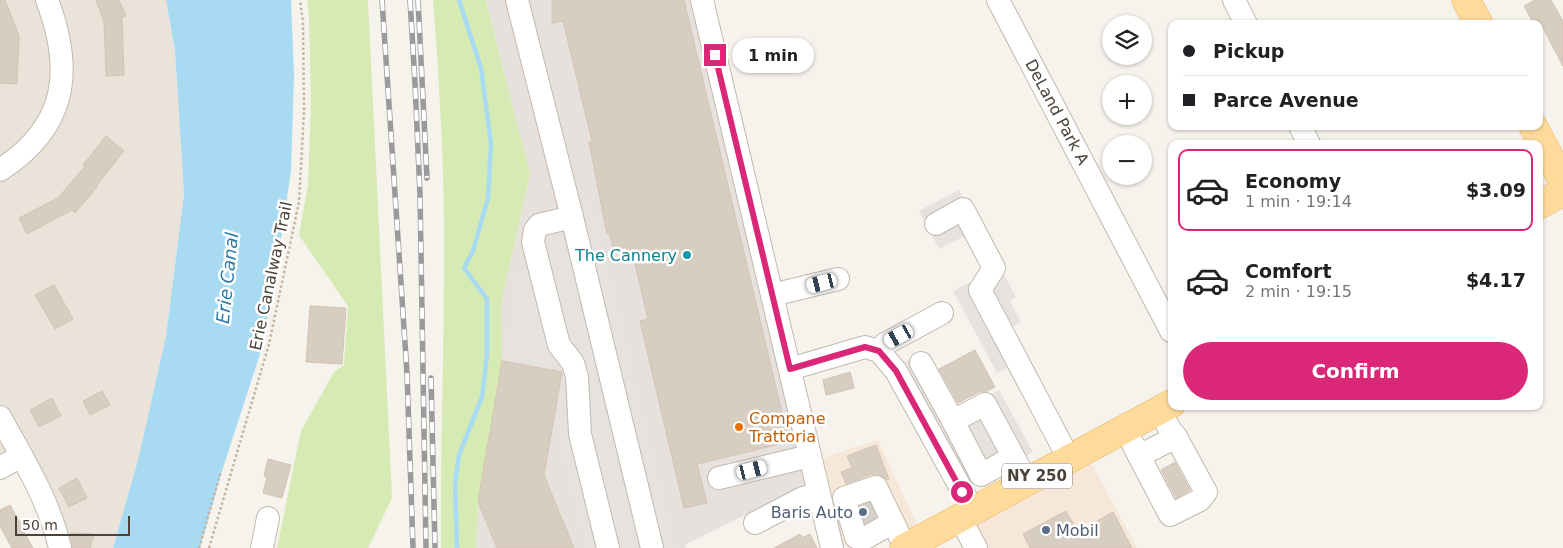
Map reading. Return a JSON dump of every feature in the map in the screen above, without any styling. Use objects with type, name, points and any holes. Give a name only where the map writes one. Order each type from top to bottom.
[{"type":"main road","points":[[1466,0],[1477,20]]},
{"type":"main road","points":[[1543,145],[1563,182]]},
{"type":"main road","points":[[1543,204],[1563,192]]},
{"type":"main road","name":"NY 250","points":[[904,548],[1165,407]]},
{"type":"street","points":[[0,170],[16,160],[34,143],[46,126],[56,105],[62,82],[60,39],[47,0]]},
{"type":"street","points":[[517,0],[652,548]]},
{"type":"street","points":[[702,0],[832,548]]},
{"type":"street","name":"DeLand Park A","points":[[998,0],[1168,325]]},
{"type":"street","points":[[1234,0],[1244,20]]},
{"type":"street","points":[[936,224],[963,209],[994,268],[980,290],[1069,459]]},
{"type":"street","points":[[572,217],[539,225],[535,230],[533,242],[559,345],[573,363],[576,377],[580,434],[608,548]]},
{"type":"street","points":[[772,296],[838,279]]},
{"type":"street","points":[[879,351],[885,344],[942,313]]},
{"type":"street","points":[[790,369],[865,347],[879,351],[896,371],[966,514],[976,548]]},
{"type":"street","points":[[921,363],[981,475],[1013,457]]},
{"type":"street","points":[[953,421],[985,404],[1027,482]]},
{"type":"street","points":[[1125,428],[1170,515],[1200,500],[1206,492],[1176,436],[1169,428],[1165,407]]},
{"type":"street","points":[[0,417],[36,483],[50,514],[60,548]]},
{"type":"street","points":[[1140,456],[1176,436]]},
{"type":"street","points":[[0,468],[21,456]]},
{"type":"street","points":[[719,478],[810,456]]},
{"type":"street","points":[[755,523],[802,498],[819,494]]},
{"type":"street","points":[[826,524],[871,514],[904,548]]},
{"type":"street","points":[[262,548],[268,518]]},
{"type":"path","name":"Erie Canalway Trail","points":[[209,548],[269,344],[299,202],[304,111],[303,22],[300,0]]},
{"type":"path","points":[[199,548],[221,470]]},
{"type":"shaded area","points":[[0,0],[166,0],[175,51],[184,194],[166,336],[138,460],[113,548],[64,548],[41,478],[0,456]]},
{"type":"shaded area","points":[[486,0],[693,0],[809,483],[685,545],[686,548],[476,548],[478,502],[502,361],[501,304],[530,174]]},
{"type":"shaded area","points":[[959,190],[1016,297],[1010,301],[1021,322],[1010,328],[1025,358],[997,373],[953,291],[974,280],[983,264],[967,235],[939,249],[919,211]]},
{"type":"shaded area","points":[[592,203],[676,548],[585,548],[559,436],[571,433],[569,378],[555,355],[552,355],[549,367],[505,359],[515,275],[532,273],[532,218]]},
{"type":"shaded area","points":[[922,353],[954,413],[999,390],[1033,452],[965,488],[900,365]]},
{"type":"shaded area","points":[[878,440],[917,525],[871,548],[848,548],[843,543],[823,458]]},
{"type":"shaded area","points":[[1089,459],[1137,548],[984,548],[976,529],[979,522]]},
{"type":"green space","points":[[307,0],[368,0],[392,498],[368,548],[277,548],[301,431],[334,372],[344,365],[348,306],[299,235],[308,185],[311,101]]},
{"type":"green space","points":[[433,0],[486,0],[530,174],[501,304],[502,361],[478,502],[476,548],[441,548],[444,201],[440,100]]},
{"type":"water","name":"Erie Canal","points":[[166,0],[291,0],[294,76],[291,171],[274,286],[260,354],[222,471],[200,548],[113,548],[138,460],[166,336],[184,194],[175,51]]},
{"type":"building","points":[[0,0],[5,0],[19,36],[17,84],[0,83]]},
{"type":"building","points":[[96,0],[119,0],[126,16],[122,17],[124,75],[106,76],[104,22]]},
{"type":"building","name":"The Cannery","points":[[552,0],[684,0],[789,442],[697,464],[707,503],[684,508],[640,321],[648,319],[634,260],[630,261],[626,247],[614,250],[609,233],[607,234],[589,142],[592,141],[563,21],[552,23]]},
{"type":"building","points":[[1535,0],[1551,0],[1563,21],[1563,66],[1543,28],[1543,20],[1532,20],[1524,6]]},
{"type":"building","points":[[106,136],[124,151],[98,186],[75,213],[72,210],[27,234],[19,218],[58,198],[85,166],[83,165]]},
{"type":"building","points":[[54,285],[73,319],[55,329],[35,295]]},
{"type":"building","points":[[310,306],[346,308],[342,364],[306,362]]},
{"type":"building","points":[[975,350],[995,387],[979,392],[958,403],[939,369]]},
{"type":"building","points":[[502,361],[562,372],[544,475],[574,548],[497,548],[478,502]]},
{"type":"building","points":[[850,372],[854,388],[826,395],[823,380]]},
{"type":"building","points":[[102,391],[110,405],[90,415],[83,401]]},
{"type":"building","points":[[52,398],[61,416],[39,427],[30,410]]},
{"type":"building","points":[[876,445],[889,479],[887,480],[878,474],[872,474],[846,484],[841,472],[852,468],[847,456]]},
{"type":"building","points":[[268,459],[291,465],[282,498],[263,493],[267,477],[264,476]]},
{"type":"building","points":[[1175,462],[1190,490],[1176,498],[1161,470]]},
{"type":"building","points":[[77,478],[87,498],[69,507],[59,488]]},
{"type":"building","points":[[869,503],[876,517],[865,523],[860,506]]},
{"type":"building","points":[[10,505],[24,530],[21,531],[24,532],[33,548],[12,548],[0,526],[0,510]]},
{"type":"building","points":[[1066,511],[1078,532],[1113,512],[1132,548],[1030,548],[1023,534]]},
{"type":"building","points":[[70,533],[94,534],[90,548],[73,548]]},
{"type":"building","points":[[800,534],[802,538],[810,534],[817,548],[774,548]]},
{"type":"waterway","points":[[457,548],[455,483],[459,455],[482,397],[487,355],[487,299],[464,268],[473,251],[488,198],[491,144],[481,68],[459,0]]},
{"type":"tunnel","points":[[853,516],[874,509]]},
{"type":"railway","points":[[382,0],[407,373],[413,548]]},
{"type":"railway","points":[[410,0],[420,194],[426,548]]},
{"type":"railway","points":[[418,0],[427,178]]},
{"type":"railway","points":[[431,378],[435,548]]},
{"type":"place","name":"The Cannery","points":[[687,255]]},
{"type":"place","name":"Compane Trattoria","points":[[739,427]]},
{"type":"place","name":"Baris Auto","points":[[863,512]]},
{"type":"place","name":"Mobil","points":[[1046,530]]},
{"type":"route","points":[[715,55],[790,369],[865,347],[879,351],[896,371],[962,492]]}]
